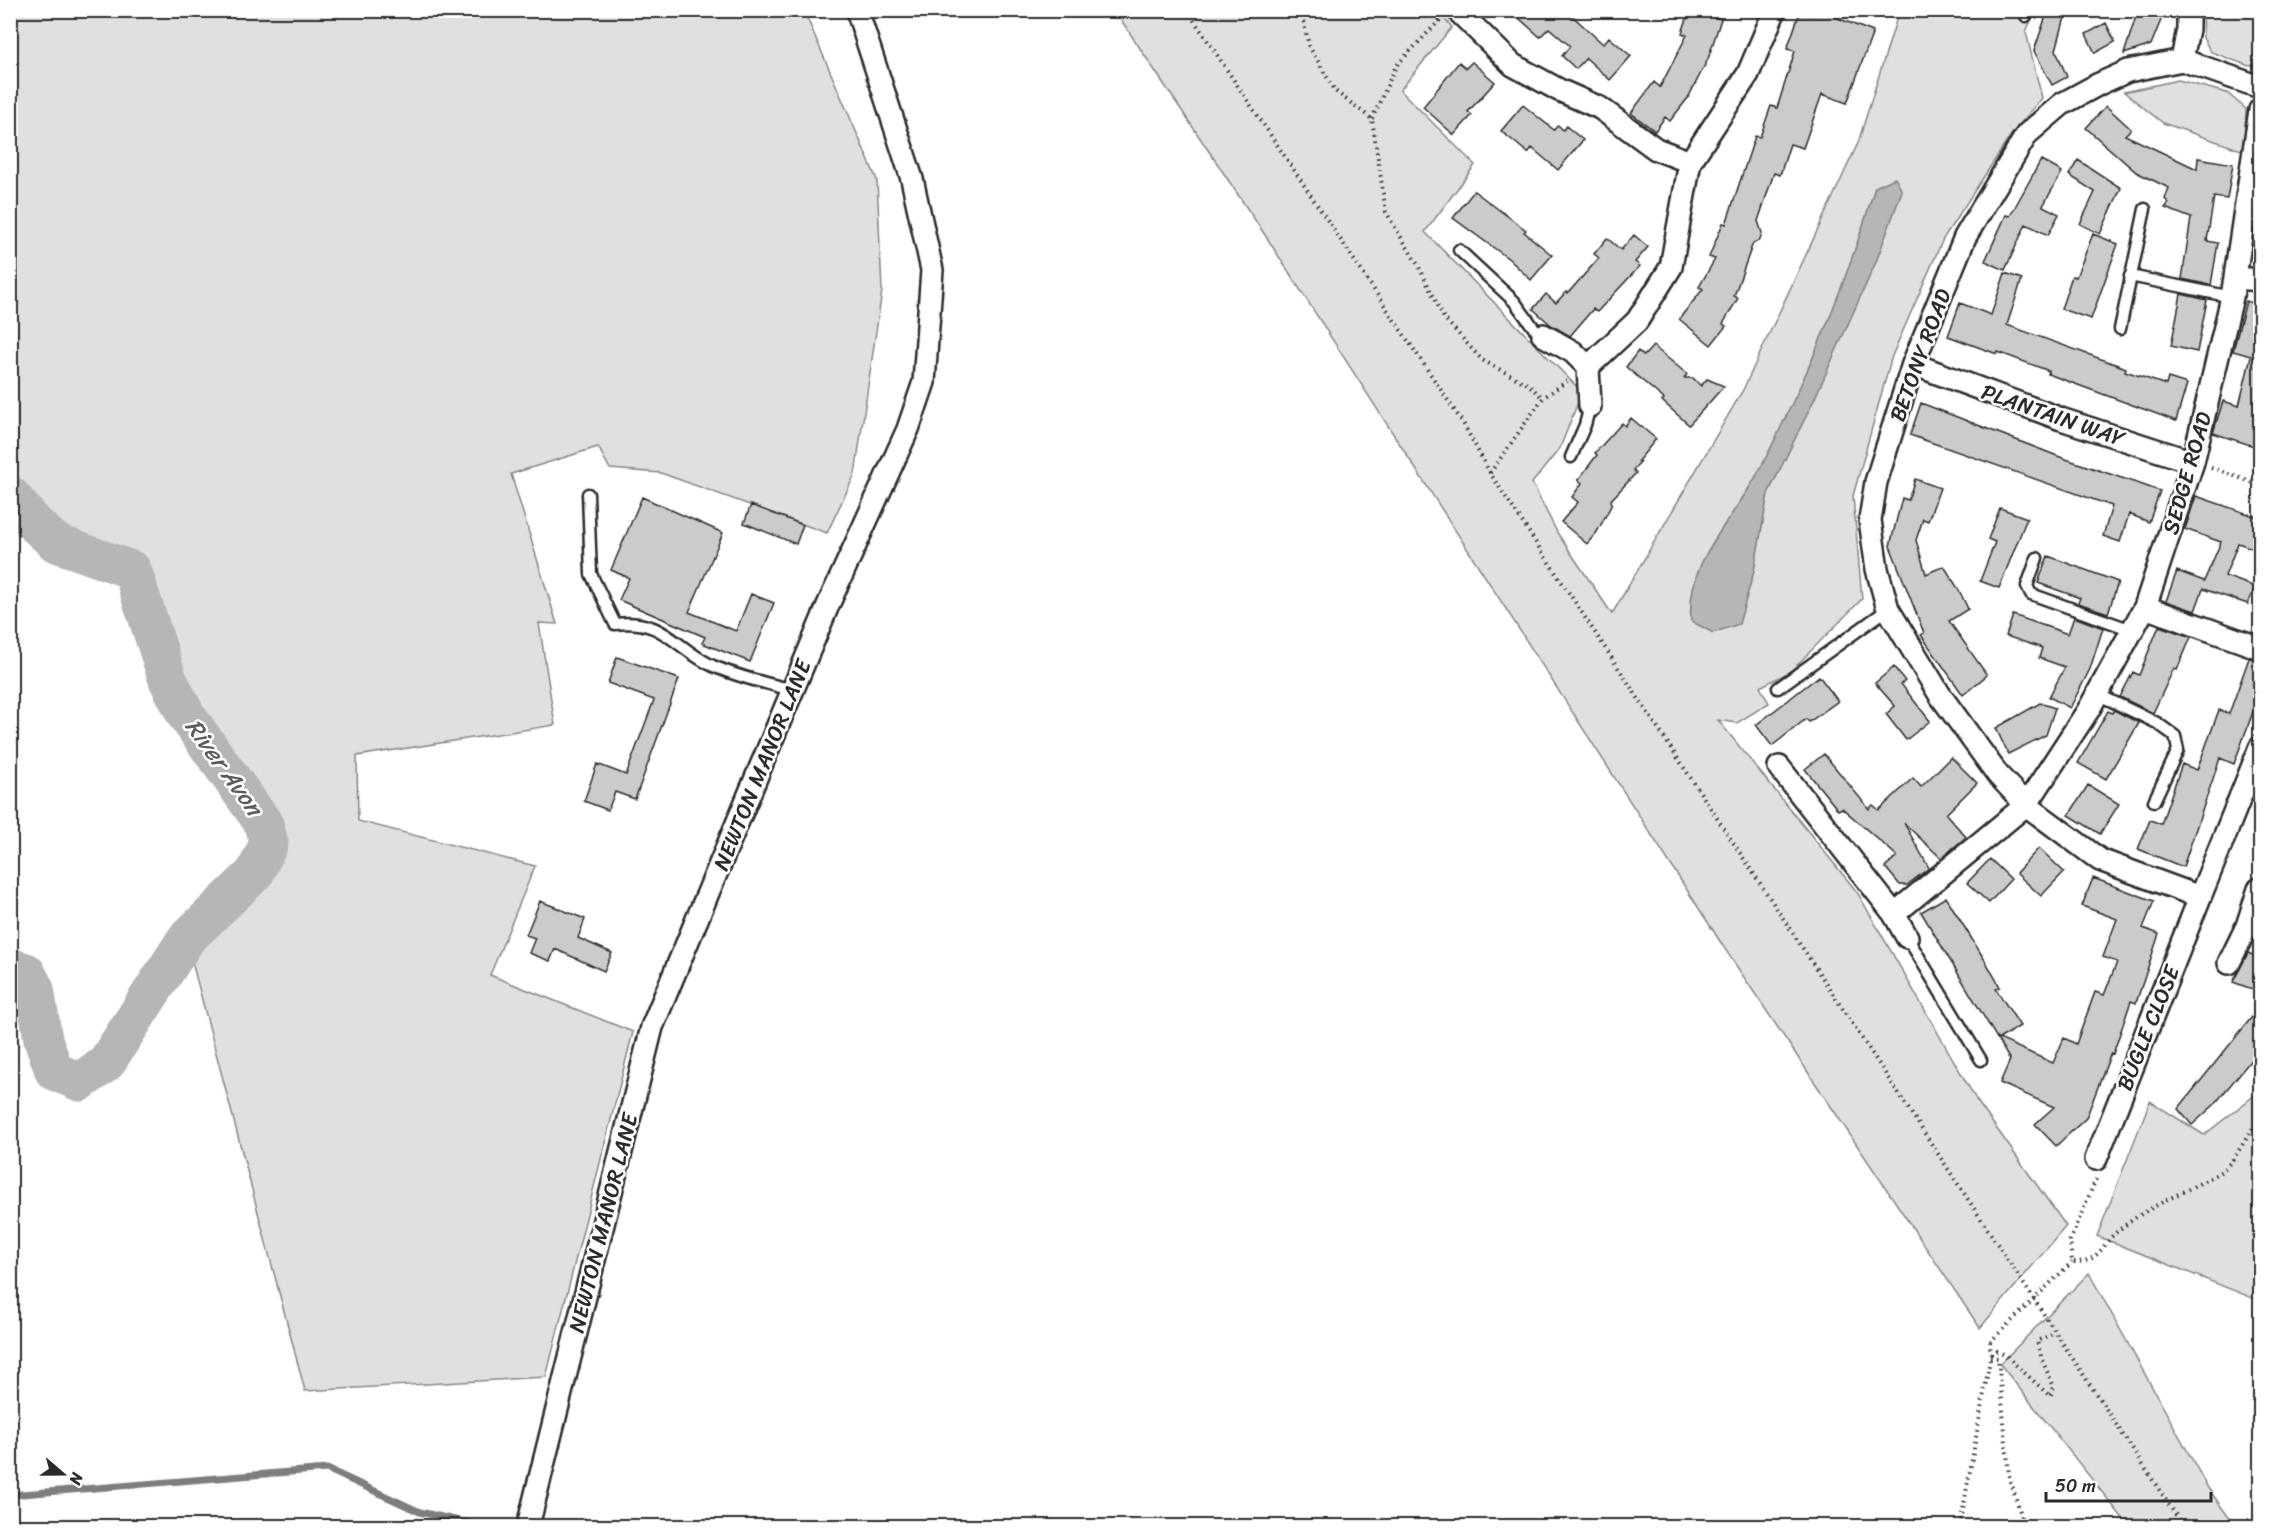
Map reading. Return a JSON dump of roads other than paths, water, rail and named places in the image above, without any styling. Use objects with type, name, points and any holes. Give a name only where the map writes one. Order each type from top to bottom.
[{"type":"street","name":"NEWTON MANOR LANE","points":[[528,1527],[652,1027],[828,603],[908,429],[924,382],[932,270],[912,179],[857,10]]},
{"type":"street","points":[[1588,367],[1636,321],[1671,267],[1690,162],[1748,74],[1775,10]]},
{"type":"street","points":[[2188,10],[2188,29],[2182,60],[2260,87]]},
{"type":"street","points":[[1455,13],[1513,65],[1559,90],[1600,108],[1656,149],[1690,162]]},
{"type":"street","name":"BETONY ROAD","points":[[2026,805],[1998,775],[1940,695],[1888,609],[1877,569],[1870,520],[1876,482],[1913,364],[1965,237],[2027,134],[2062,104],[2099,84],[2127,72],[2182,60]]},
{"type":"street","name":"SEDGE ROAD","points":[[1894,914],[2026,805],[2097,694],[2145,607],[2193,462],[2234,288],[2260,110]]},
{"type":"street","points":[[2234,288],[2260,280]]},
{"type":"street","points":[[1543,335],[1573,352],[1588,367],[1590,406]]},
{"type":"street","name":"PLANTAIN WAY","points":[[1913,364],[2061,419],[2193,462]]},
{"type":"street","points":[[2145,607],[2260,648]]},
{"type":"street","name":"BUGLE CLOSE","points":[[2096,1159],[2260,748]]},
{"type":"street","points":[[1779,767],[1876,890],[1894,914],[1907,937]]},
{"type":"street","points":[[2026,805],[2100,860],[2200,897]]},
{"type":"street","points":[[2229,963],[2254,928],[2259,889]]},
{"type":"lane","points":[[2120,329],[2145,209]]},
{"type":"lane","points":[[1459,250],[1514,301],[1534,328],[1543,335]]},
{"type":"lane","points":[[2130,276],[2234,288]]},
{"type":"lane","points":[[1570,457],[1586,425],[1590,406]]},
{"type":"lane","points":[[588,494],[591,574],[615,624],[635,622],[662,630],[710,665],[743,678],[793,690]]},
{"type":"lane","points":[[2037,558],[2028,586],[2031,594],[2132,630]]},
{"type":"lane","points":[[1778,688],[1888,609]]},
{"type":"lane","points":[[2097,694],[2157,723],[2175,736],[2178,750],[2154,801]]},
{"type":"lane","points":[[1907,937],[1981,1060]]},
{"type":"waterway","name":"River Avon","points":[[10,495],[34,523],[56,543],[132,570],[168,680],[186,715],[264,824],[269,843],[255,873],[186,939],[106,1063],[80,1082],[54,1071],[43,1039],[35,989],[26,972],[10,967]]},
{"type":"waterway","points":[[10,1495],[327,1469],[420,1512],[481,1526]]}]
